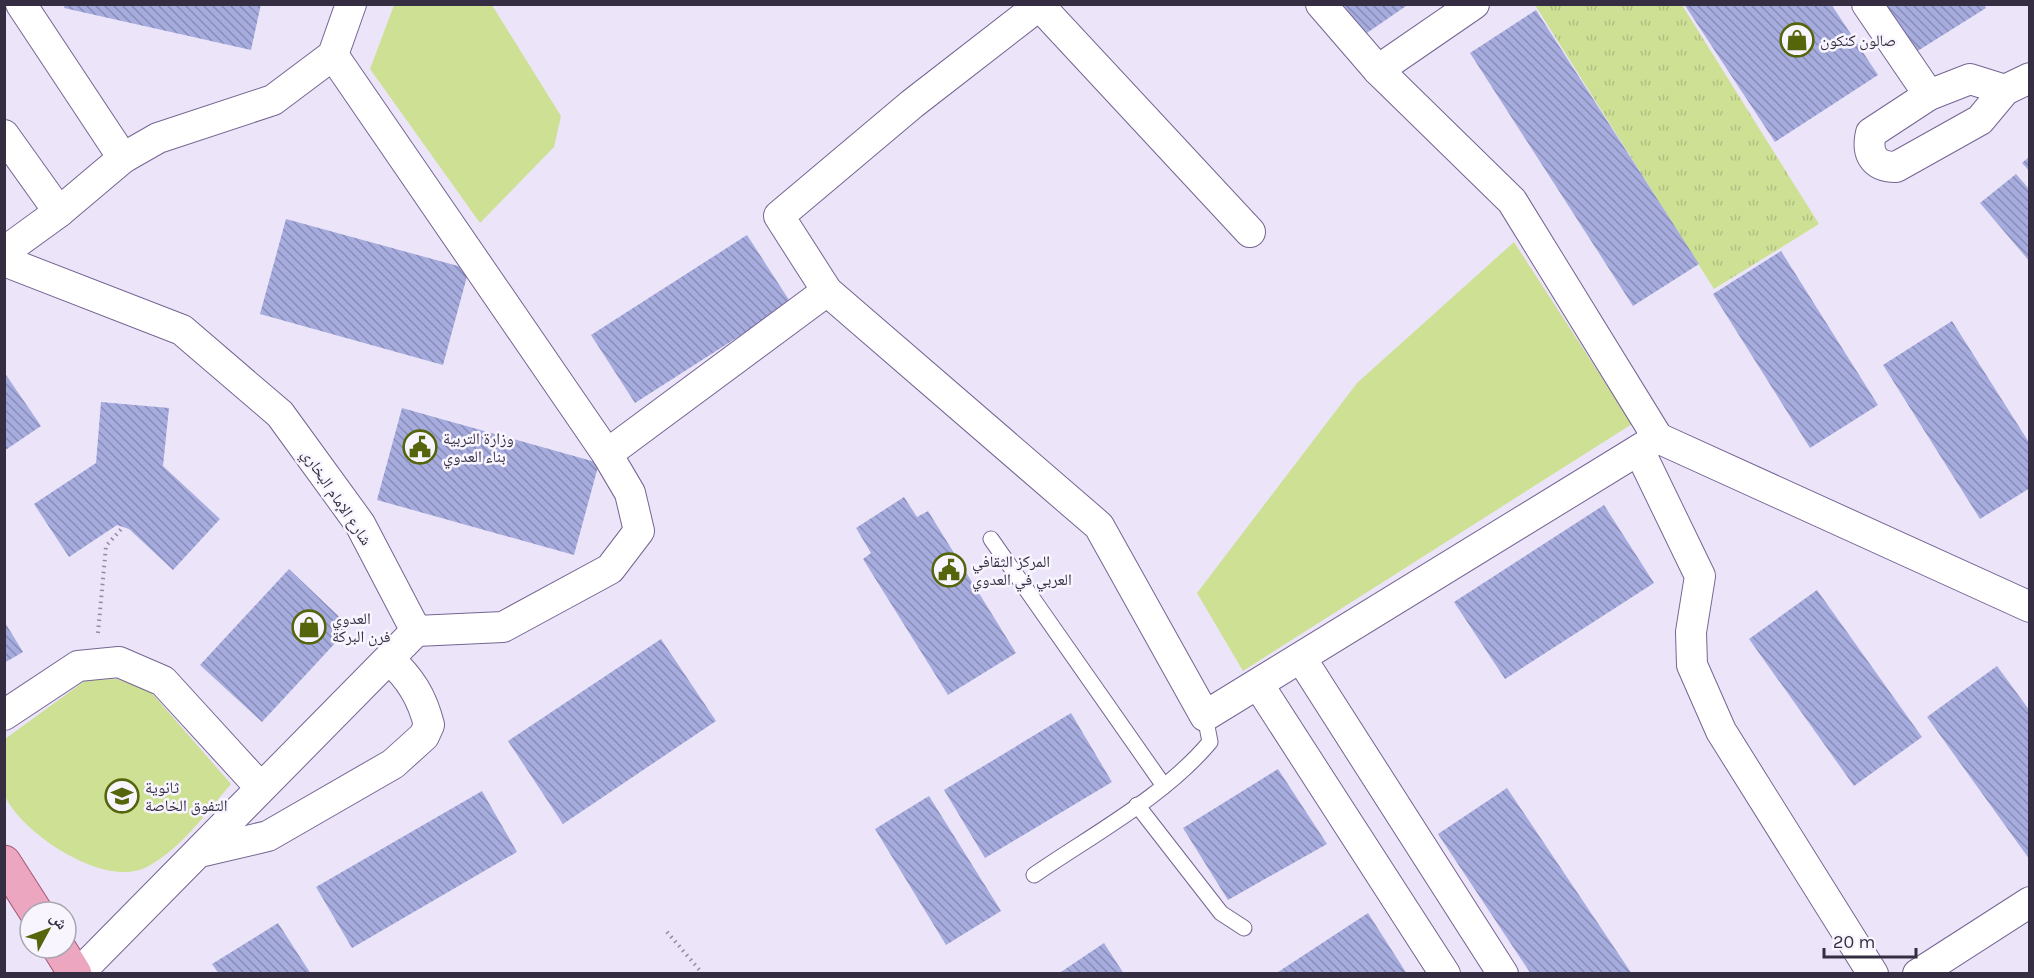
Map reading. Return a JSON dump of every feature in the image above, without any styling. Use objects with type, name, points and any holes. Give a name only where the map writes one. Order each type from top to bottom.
[{"type":"main road","points":[[4,862],[28,900]]},
{"type":"main road","points":[[67,960],[77,974]]},
{"type":"street","points":[[21,4],[123,158]]},
{"type":"street","points":[[4,252],[59,212],[123,158],[158,138],[273,100],[333,55],[351,4]]},
{"type":"street","points":[[1321,4],[1377,70],[1512,201],[1649,444],[1700,576],[1691,632],[1692,665],[1721,731],[1873,974]]},
{"type":"street","points":[[1377,70],[1474,4]]},
{"type":"street","points":[[1867,4],[1929,95]]},
{"type":"street","points":[[1250,232],[1039,5],[912,104],[779,216],[827,291],[1099,526],[1205,716],[1649,444]]},
{"type":"street","points":[[77,974],[416,631],[503,627],[610,569],[639,531],[630,493],[607,454],[333,55]]},
{"type":"street","points":[[1970,79],[2017,84],[1980,120],[1896,167],[1883,167],[1872,159],[1868,146],[1871,133],[1929,95],[1970,79]]},
{"type":"street","points":[[4,135],[59,212]]},
{"type":"street","name":"شارع الإمام البخاري","points":[[4,261],[182,330],[280,414],[360,524],[416,631]]},
{"type":"street","points":[[607,454],[827,291]]},
{"type":"street","points":[[1649,444],[2030,608]]},
{"type":"street","points":[[1301,657],[1496,971]]},
{"type":"street","points":[[200,852],[268,836],[393,764],[424,736],[429,725],[424,705],[406,674],[389,660]]},
{"type":"street","points":[[4,715],[78,666],[119,662],[163,681],[260,787]]},
{"type":"street","points":[[1258,684],[1445,974]]},
{"type":"street","points":[[1918,974],[2030,902]]},
{"type":"lane","points":[[991,539],[1164,786]]},
{"type":"lane","points":[[1034,875],[1137,805],[1192,764],[1210,742],[1205,716]]},
{"type":"lane","points":[[1137,805],[1221,914],[1244,928]]},
{"type":"path","points":[[96,664],[106,546],[123,527]]},
{"type":"path","points":[[668,932],[703,974]]},
{"type":"green space","points":[[394,5],[492,5],[561,116],[554,147],[480,223],[370,69]]},
{"type":"green space","points":[[1535,5],[1682,5],[1819,224],[1714,289]]},
{"type":"green space","points":[[1514,242],[1632,424],[1243,671],[1197,593],[1357,383]]},
{"type":"green space","points":[[117,679],[150,691],[231,784],[193,829],[171,850],[147,867],[130,872],[110,871],[89,865],[48,842],[16,812],[6,798],[4,785],[5,739],[86,680]]},
{"type":"building","points":[[65,4],[261,4],[251,50],[64,8]]},
{"type":"building","points":[[1343,4],[1409,4],[1364,35]]},
{"type":"building","points":[[1684,4],[1831,4],[1878,75],[1775,142]]},
{"type":"building","points":[[1886,4],[1984,4],[1986,8],[1916,52]]},
{"type":"building","points":[[1536,10],[1699,264],[1633,306],[1470,53]]},
{"type":"building","points":[[2030,156],[2030,172],[2022,163]]},
{"type":"building","points":[[2016,174],[2030,190],[2030,262],[1980,203]]},
{"type":"building","points":[[286,219],[469,269],[443,365],[260,314]]},
{"type":"building","points":[[747,235],[791,303],[635,403],[591,335]]},
{"type":"building","points":[[1781,251],[1878,405],[1810,448],[1713,294]]},
{"type":"building","points":[[1952,321],[2030,444],[2030,488],[1980,519],[1883,365]]},
{"type":"building","points":[[4,372],[41,426],[4,451]]},
{"type":"building","points":[[101,402],[169,408],[163,466],[220,519],[173,570],[129,529],[117,525],[69,557],[34,504],[96,463]]},
{"type":"building","points":[[402,408],[599,463],[574,555],[377,500]]},
{"type":"building","points":[[904,497],[917,517],[928,511],[1016,653],[948,695],[863,559],[871,553],[856,528]]},
{"type":"building","points":[[1604,505],[1654,583],[1505,679],[1454,602]]},
{"type":"building","points":[[289,569],[350,627],[262,722],[200,665]]},
{"type":"building","points":[[1817,590],[1922,737],[1854,786],[1749,639]]},
{"type":"building","points":[[4,621],[23,652],[4,663]]},
{"type":"building","points":[[661,639],[716,721],[563,824],[508,741]]},
{"type":"building","points":[[1997,666],[2030,711],[2030,860],[1927,717]]},
{"type":"building","points":[[1071,713],[1112,782],[985,858],[944,790]]},
{"type":"building","points":[[1278,769],[1327,844],[1228,900],[1183,828]]},
{"type":"building","points":[[1507,788],[1632,974],[1531,974],[1438,834]]},
{"type":"building","points":[[482,791],[517,852],[352,948],[316,887]]},
{"type":"building","points":[[929,796],[1001,911],[946,945],[875,829]]},
{"type":"building","points":[[1368,913],[1407,974],[1275,974]]},
{"type":"building","points":[[278,923],[311,974],[219,974],[212,964]]},
{"type":"building","points":[[1104,943],[1124,974],[1058,974]]},
{"type":"place","name":"صالون كنكون","points":[[1797,40]]},
{"type":"place","name":"وزارة التربية بناء العدوي","points":[[420,447]]},
{"type":"place","name":"المركز الثقافي العربي في العدوي","points":[[949,570]]},
{"type":"place","name":"العدوي فرن البركة","points":[[309,627]]},
{"type":"place","name":"ثانوية التفوق الخاصة","points":[[122,796]]}]
